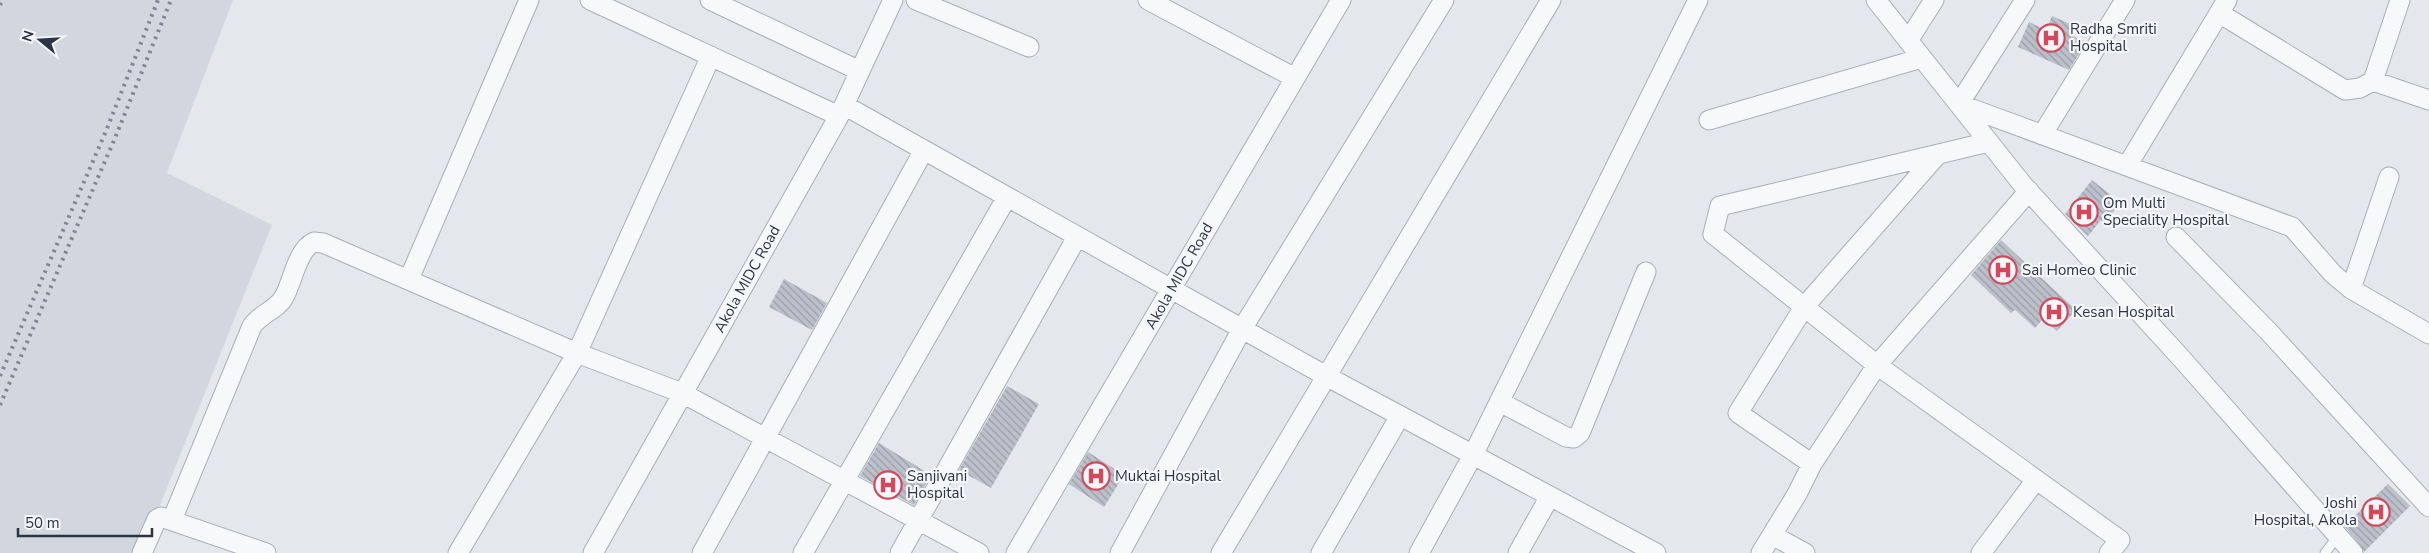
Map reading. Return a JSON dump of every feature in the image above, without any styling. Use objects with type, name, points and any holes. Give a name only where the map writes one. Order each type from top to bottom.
[{"type":"street","points":[[410,279],[529,0]]},
{"type":"street","points":[[590,0],[711,56],[842,110],[924,150],[1326,376],[1550,496],[1624,546],[1656,553]]},
{"type":"street","points":[[710,0],[860,71]]},
{"type":"street","name":"Akola MIDC Road","points":[[593,553],[842,110],[893,0]]},
{"type":"street","points":[[916,0],[1030,47]]},
{"type":"street","points":[[1148,0],[1295,78]]},
{"type":"street","name":"Akola MIDC Road","points":[[1016,553],[1341,0]]},
{"type":"street","points":[[1120,553],[1242,329],[1444,0]]},
{"type":"street","points":[[1221,553],[1551,0]]},
{"type":"street","points":[[1419,553],[1500,402],[1698,0]]},
{"type":"street","points":[[1876,0],[2029,191],[2182,359],[2353,553]]},
{"type":"street","points":[[1908,41],[1934,0]]},
{"type":"street","points":[[1959,104],[2025,0]]},
{"type":"street","points":[[2042,134],[2125,0]]},
{"type":"street","points":[[2373,81],[2400,0]]},
{"type":"street","points":[[2127,166],[2223,6],[2337,86],[2352,90],[2373,81],[2429,100]]},
{"type":"street","points":[[458,553],[577,353],[711,56]]},
{"type":"street","points":[[1709,120],[1922,58]]},
{"type":"street","points":[[1959,104],[2292,227],[2333,274],[2351,289],[2429,334]]},
{"type":"street","points":[[1989,142],[1720,206],[1714,234],[1877,365],[2120,540],[2109,553]]},
{"type":"street","points":[[702,553],[924,150]]},
{"type":"street","points":[[1812,464],[1738,413],[1804,307],[1938,154]]},
{"type":"street","points":[[2351,289],[2389,177]]},
{"type":"street","points":[[1761,553],[1812,464],[1877,365],[2029,191]]},
{"type":"street","points":[[803,553],[1006,197]]},
{"type":"street","points":[[900,553],[1077,237]]},
{"type":"street","points":[[2176,237],[2269,332],[2429,507]]},
{"type":"street","points":[[172,520],[252,326],[262,315],[283,300],[308,245],[314,242],[323,243],[410,279],[577,353],[682,394],[979,553]]},
{"type":"street","points":[[1500,402],[1566,437],[1574,438],[1580,433],[1646,272]]},
{"type":"street","points":[[1320,553],[1400,416]]},
{"type":"street","points":[[1980,553],[2036,480]]},
{"type":"street","points":[[1518,553],[1550,496]]},
{"type":"street","points":[[142,553],[157,519],[161,517],[266,553]]},
{"type":"street","points":[[1772,535],[1805,553]]},
{"type":"lane","points":[[2325,553],[2338,536]]},
{"type":"shaded area","points":[[0,0],[233,0],[167,173],[272,225],[141,553],[0,553]]},
{"type":"building","points":[[2052,16],[2077,27],[2073,36],[2086,42],[2069,70],[2018,47],[2029,22],[2046,30]]},
{"type":"building","points":[[2092,180],[2121,203],[2104,223],[2101,220],[2088,236],[2065,214]]},
{"type":"building","points":[[2001,240],[2076,310],[2057,331],[2043,319],[2035,328],[2015,310],[2011,313],[1971,275]]},
{"type":"building","points":[[784,279],[827,303],[812,330],[769,307]]},
{"type":"building","points":[[1007,386],[1039,404],[991,488],[959,470]]},
{"type":"building","points":[[879,443],[931,475],[914,505],[860,476]]},
{"type":"building","points":[[1088,452],[1124,475],[1104,507],[1069,484]]},
{"type":"building","points":[[2388,484],[2410,506],[2364,552],[2344,526]]},
{"type":"railway","points":[[0,5],[2,0]]},
{"type":"railway","points":[[0,376],[106,131],[158,0]]},
{"type":"railway","points":[[0,405],[115,138],[171,0]]},
{"type":"place","name":"Radha Smriti Hospital","points":[[2051,38]]},
{"type":"place","name":"Om Multi Speciality Hospital","points":[[2084,212]]},
{"type":"place","name":"Sai Homeo Clinic","points":[[2003,270]]},
{"type":"place","name":"Kesan Hospital","points":[[2054,312]]},
{"type":"place","name":"Muktai Hospital","points":[[1096,476]]},
{"type":"place","name":"Sanjivani Hospital","points":[[888,485]]},
{"type":"place","name":"Joshi Hospital, Akola","points":[[2376,512]]}]
